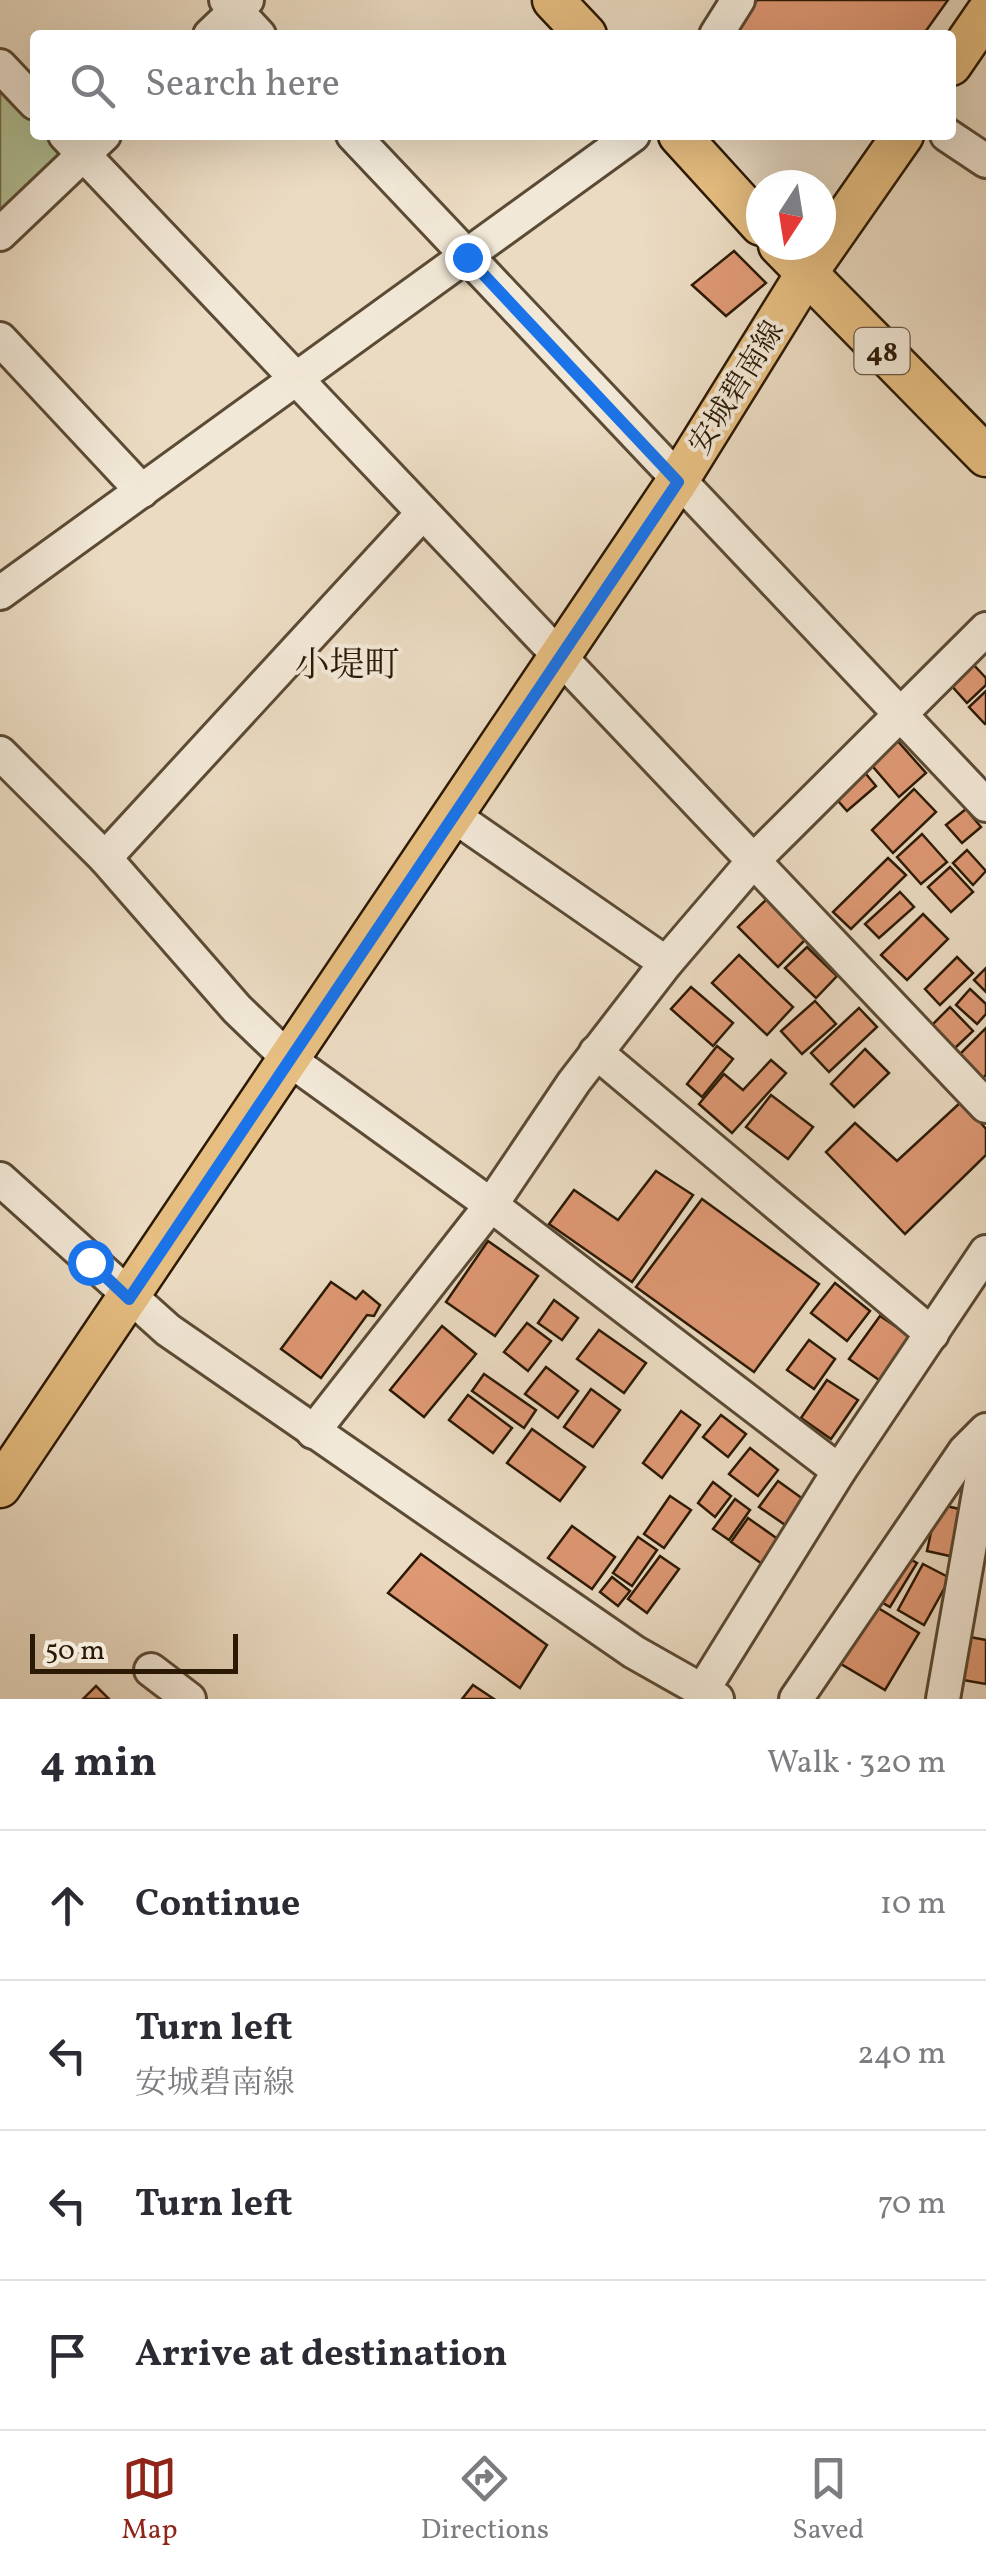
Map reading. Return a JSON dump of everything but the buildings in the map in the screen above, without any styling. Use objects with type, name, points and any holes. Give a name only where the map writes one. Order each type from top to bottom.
[{"type":"main road","points":[[554,0],[581,30]]},
{"type":"main road","points":[[956,59],[986,14]]},
{"type":"main road","points":[[684,140],[746,209]]},
{"type":"main road","name":"安城碧南線","points":[[836,211],[900,140]]},
{"type":"main road","name":"安城碧南線","points":[[0,1487],[290,1060],[556,657],[678,482],[792,260]]},
{"type":"main road","name":"48","points":[[792,260],[986,456]]},
{"type":"street","points":[[719,30],[738,0]]},
{"type":"street","points":[[214,30],[236,4],[255,30]]},
{"type":"street","points":[[0,66],[30,98]]},
{"type":"street","points":[[357,140],[986,805]]},
{"type":"street","points":[[0,593],[626,140]]},
{"type":"street","points":[[954,140],[986,161]]},
{"type":"street","points":[[0,234],[84,142],[294,378],[986,1106]]},
{"type":"street","points":[[0,339],[142,491]]},
{"type":"street","points":[[105,858],[422,514]]},
{"type":"street","points":[[313,1432],[491,1205],[596,1052],[666,963],[755,859],[900,711],[986,630]]},
{"type":"street","points":[[0,754],[105,858],[237,1009],[290,1060],[491,1205],[839,1471]]},
{"type":"street","points":[[451,814],[666,963]]},
{"type":"street","points":[[596,1052],[932,1334]]},
{"type":"street","points":[[0,1180],[129,1299],[313,1432],[709,1696],[839,1471],[986,1252]]},
{"type":"street","points":[[796,1699],[964,1452],[986,1430]]},
{"type":"street","points":[[943,1699],[986,1453]]},
{"type":"street","points":[[151,1670],[189,1699]]},
{"type":"green space","points":[[0,85],[30,119],[30,140],[49,140],[63,156],[0,214]]},
{"type":"district","name":"小堤町","points":[[347,664]]},
{"type":"route","points":[[90,1262],[129,1299],[556,657],[678,482],[467,257]]}]
